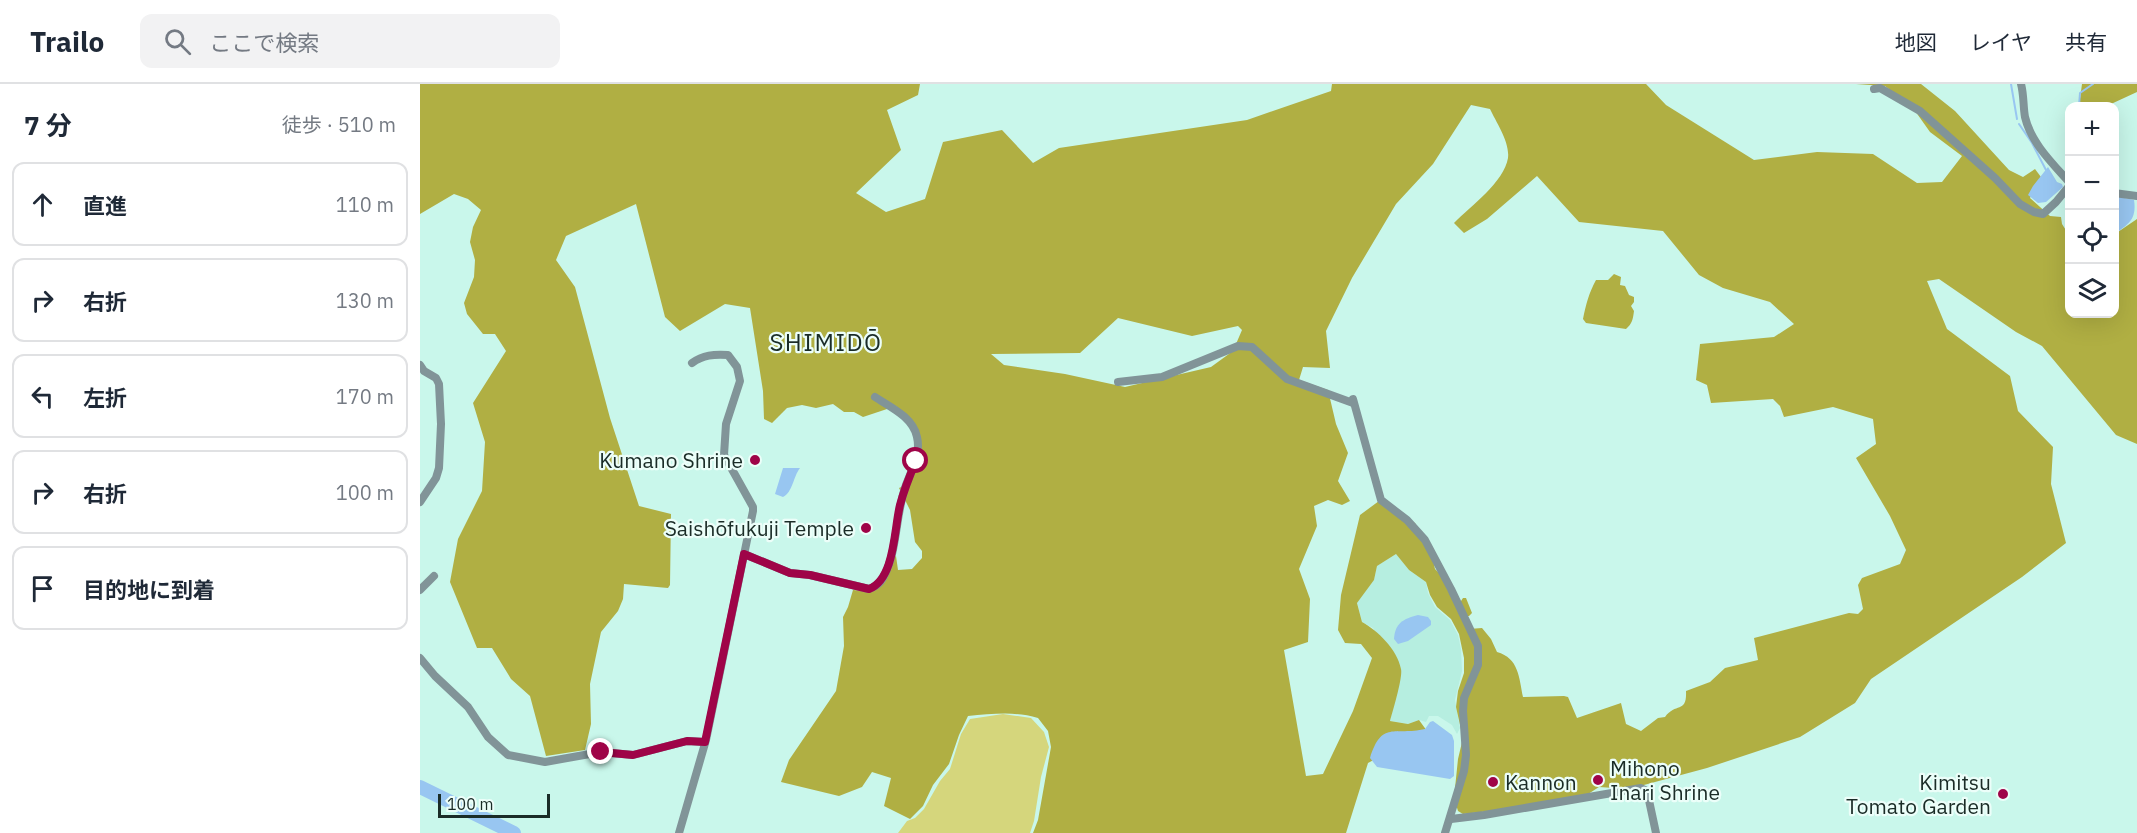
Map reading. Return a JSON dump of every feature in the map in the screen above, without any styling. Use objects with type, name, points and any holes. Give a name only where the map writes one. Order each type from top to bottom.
[{"type":"street","points":[[2021,84],[2026,118],[2033,136],[2046,157],[2065,179]]},
{"type":"street","points":[[1874,89],[1881,88],[1920,111],[1995,178],[2020,204],[2034,212],[2043,214],[2065,186]]},
{"type":"street","points":[[2119,194],[2137,196]]},
{"type":"street","points":[[1118,382],[1162,376],[1238,346],[1245,346],[1252,347],[1287,380],[1353,401],[1381,500],[1407,520],[1425,540],[1478,646],[1478,665],[1464,698],[1466,755],[1464,771],[1445,833]]},
{"type":"street","points":[[679,833],[705,742],[753,507],[724,455],[726,424],[740,381],[739,373],[733,359],[728,355],[706,355],[692,363]]},
{"type":"street","points":[[420,365],[424,371],[436,378],[440,390],[439,468],[436,478],[421,498]]},
{"type":"street","points":[[744,554],[790,573],[810,575],[860,588],[869,589],[882,581],[893,548],[900,504],[916,461],[918,448],[914,427],[903,415],[875,397]]},
{"type":"street","points":[[420,590],[434,576]]},
{"type":"street","points":[[420,658],[435,676],[468,707],[488,737],[508,755],[545,762],[601,752],[633,755],[687,741],[705,742]]},
{"type":"street","points":[[1450,819],[1484,816],[1641,788],[1647,791],[1656,833]]},
{"type":"shaded area","points":[[420,84],[920,84],[918,95],[887,110],[901,150],[856,193],[886,212],[925,199],[943,142],[1002,130],[1033,163],[1059,148],[1247,120],[1331,91],[1332,84],[1646,84],[1666,105],[1754,160],[1817,152],[1873,154],[1917,183],[1942,182],[1962,156],[1930,132],[1913,108],[1885,86],[1856,84],[1921,84],[1955,111],[2009,170],[2023,177],[2035,169],[2041,177],[2030,198],[2050,216],[2061,217],[2065,229],[2065,318],[2119,318],[2119,231],[2137,219],[2137,444],[2116,435],[2042,346],[2016,332],[1939,279],[1927,281],[1947,329],[2010,376],[2018,411],[2053,447],[2051,484],[2066,543],[2022,577],[1871,679],[1855,703],[1800,737],[1707,768],[1629,789],[1599,787],[1585,796],[1463,814],[1458,811],[1454,798],[1458,759],[1463,738],[1456,707],[1464,673],[1464,658],[1459,634],[1451,619],[1437,607],[1426,582],[1409,570],[1396,554],[1377,566],[1374,580],[1357,603],[1362,622],[1386,641],[1401,669],[1390,721],[1408,724],[1419,720],[1427,731],[1368,763],[1346,833],[1033,833],[1038,820],[1051,747],[1048,731],[1038,718],[1012,714],[968,716],[949,764],[933,785],[923,806],[910,819],[884,806],[891,778],[872,772],[862,787],[839,796],[781,782],[789,760],[836,691],[844,646],[843,617],[853,590],[871,590],[882,585],[886,581],[896,556],[898,570],[912,569],[922,558],[922,551],[915,542],[910,510],[899,488],[911,479],[919,460],[918,435],[909,420],[896,406],[863,417],[854,412],[844,412],[833,404],[816,408],[802,405],[787,408],[772,423],[764,419],[763,391],[750,308],[725,304],[680,331],[665,317],[636,204],[566,236],[556,260],[575,287],[610,418],[639,506],[671,514],[670,585],[668,588],[624,584],[623,599],[618,611],[601,632],[590,684],[591,724],[585,750],[546,756],[530,696],[511,679],[492,648],[477,648],[450,582],[458,539],[482,491],[485,442],[473,403],[506,351],[495,334],[483,334],[467,314],[464,303],[474,277],[475,260],[470,242],[473,227],[481,210],[468,199],[454,194],[420,214]],"holes":[[[1471,105],[1490,109],[1505,139],[1508,158],[1494,185],[1454,223],[1464,233],[1487,219],[1537,176],[1579,222],[1663,231],[1699,275],[1723,288],[1770,302],[1794,324],[1774,337],[1700,344],[1696,380],[1707,385],[1711,403],[1773,399],[1780,406],[1784,417],[1833,407],[1873,419],[1876,444],[1856,458],[1890,516],[1906,550],[1900,564],[1862,578],[1858,585],[1863,609],[1858,614],[1849,613],[1754,638],[1758,660],[1725,668],[1710,682],[1686,691],[1683,705],[1665,717],[1658,718],[1641,731],[1626,724],[1621,703],[1577,718],[1568,697],[1523,697],[1514,664],[1497,652],[1491,639],[1482,628],[1469,629],[1462,616],[1469,616],[1472,613],[1466,598],[1454,602],[1441,575],[1435,569],[1431,552],[1415,523],[1379,501],[1360,515],[1341,595],[1338,630],[1345,643],[1361,644],[1372,658],[1353,711],[1323,774],[1306,776],[1284,650],[1308,642],[1310,599],[1299,569],[1317,526],[1314,506],[1328,500],[1342,505],[1350,501],[1338,481],[1348,453],[1336,424],[1328,390],[1299,380],[1303,367],[1330,368],[1326,331],[1352,278],[1396,204],[1433,164]],[[1118,318],[1192,336],[1238,326],[1242,330],[1233,351],[1211,367],[1125,387],[1065,374],[1004,365],[991,354],[1080,353]]]},
{"type":"shaded area","points":[[2082,84],[2137,84],[2137,92],[2115,102],[2080,102]]},
{"type":"shaded area","points":[[1614,274],[1621,277],[1620,285],[1625,286],[1629,295],[1634,297],[1631,306],[1634,311],[1631,323],[1626,329],[1586,323],[1583,319],[1585,308],[1596,280],[1608,280]]},
{"type":"shaded area","points":[[1396,554],[1409,570],[1426,582],[1428,593],[1435,607],[1450,620],[1458,635],[1462,671],[1455,700],[1460,728],[1457,734],[1452,725],[1438,716],[1429,716],[1426,722],[1419,720],[1408,724],[1390,721],[1401,669],[1373,628],[1362,622],[1357,602],[1374,580],[1377,566]]},
{"type":"shaded area","points":[[1003,714],[1031,718],[1044,732],[1049,747],[1030,833],[898,833],[907,821],[915,818],[924,809],[940,781],[950,769],[961,734],[970,719]]},
{"type":"water","points":[[2048,167],[2063,187],[2046,202],[2038,203],[2028,195]]},
{"type":"water","points":[[2119,197],[2134,200],[2133,217],[2119,231]]},
{"type":"water","points":[[783,468],[800,468],[789,492],[783,497],[775,494]]},
{"type":"water","points":[[1418,615],[1428,617],[1431,625],[1408,641],[1398,644],[1394,639],[1398,625]]},
{"type":"water","points":[[1433,721],[1452,735],[1454,741],[1454,776],[1450,779],[1377,767],[1370,758],[1379,738],[1385,734],[1425,729]]},
{"type":"waterway","points":[[2011,84],[2017,119]]},
{"type":"waterway","points":[[2079,102],[2080,93],[2093,84]]},
{"type":"waterway","points":[[2019,124],[2046,170]]},
{"type":"waterway","points":[[420,787],[514,833]]},
{"type":"place","name":"Kumano Shrine","points":[[755,460]]},
{"type":"place","name":"Saishōfukuji Temple","points":[[866,528]]},
{"type":"place","name":"Mihono Inari Shrine","points":[[1598,780]]},
{"type":"place","name":"Kannon","points":[[1493,782]]},
{"type":"place","name":"Kimitsu Tomato Garden","points":[[2003,794]]},
{"type":"district","name":"SHIMIDŌ","points":[[826,342]]},
{"type":"route","points":[[601,752],[633,755],[687,741],[705,742],[744,554],[790,573],[810,575],[860,588],[869,589],[882,581],[893,548],[905,486],[916,461]]}]
